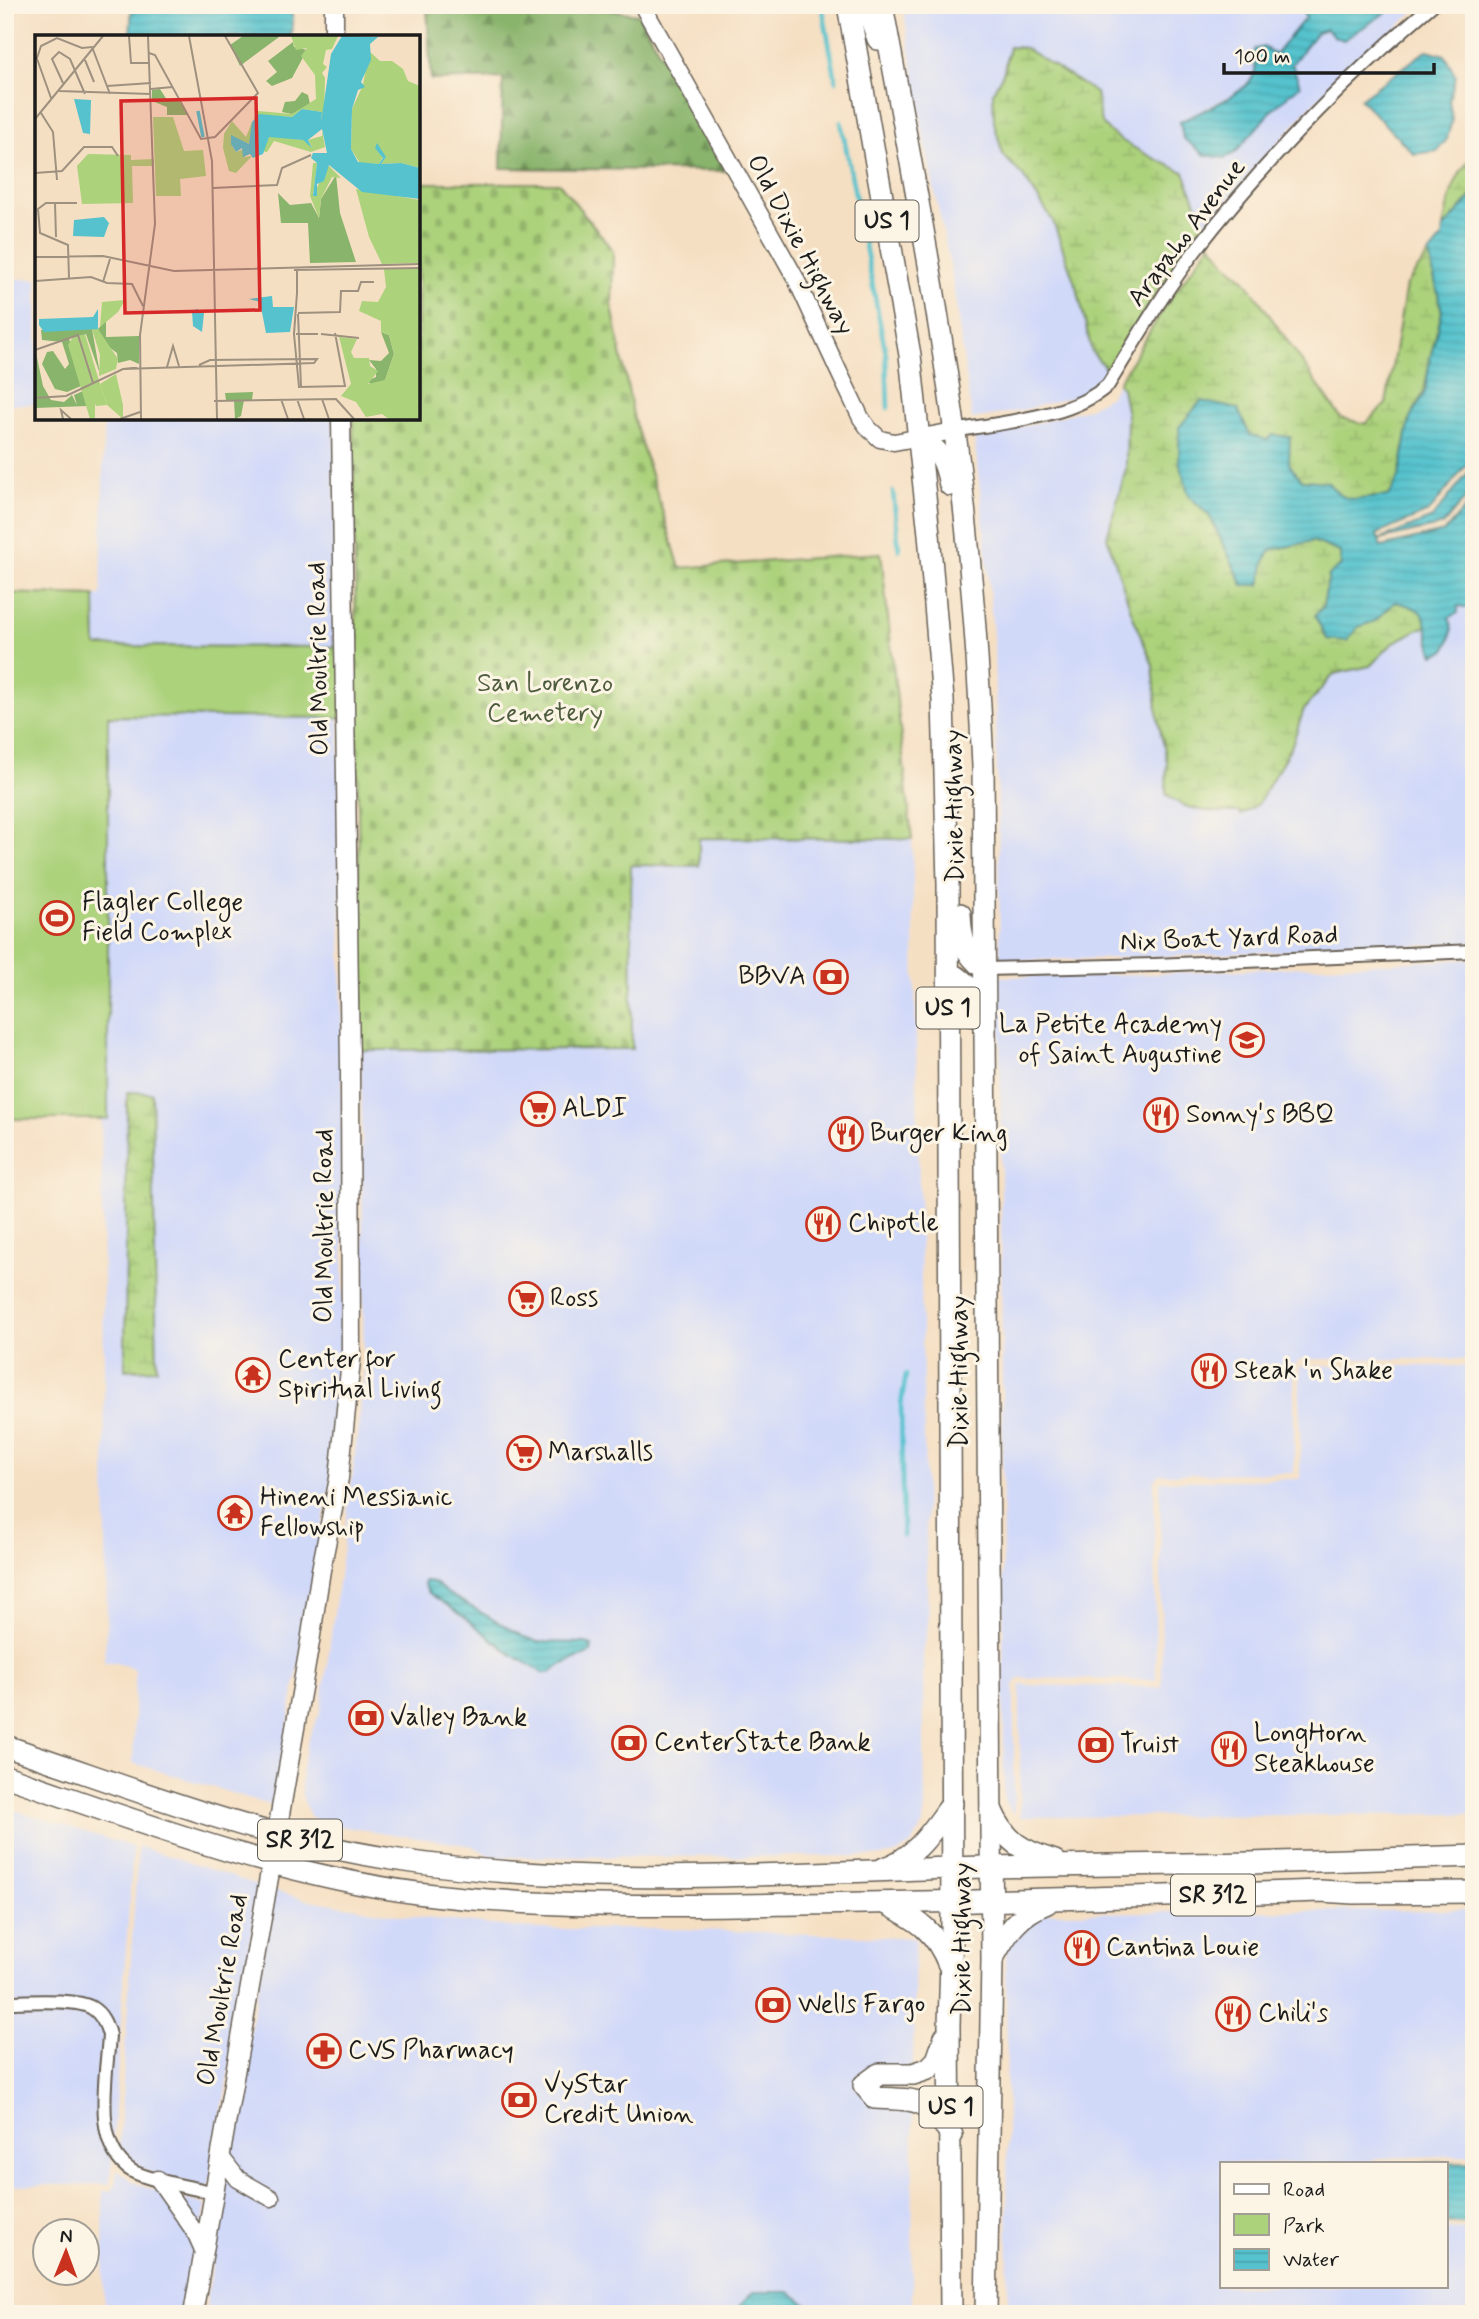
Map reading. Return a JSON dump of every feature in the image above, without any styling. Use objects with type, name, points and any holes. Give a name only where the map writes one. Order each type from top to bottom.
[{"type":"main road","points":[[334,5],[334,35]]},
{"type":"main road","name":"US 1","points":[[848,5],[911,355],[917,438]]},
{"type":"main road","points":[[866,5],[895,76]]},
{"type":"main road","name":"US 1","points":[[882,5],[933,290],[954,431]]},
{"type":"main road","points":[[895,5],[911,103],[907,142]]},
{"type":"main road","name":"Old Moultrie Road","points":[[193,2314],[339,1478],[351,1360],[347,775],[341,420]]},
{"type":"main road","name":"Dixie Highway","points":[[954,431],[963,497],[979,680],[985,876],[992,1960],[986,2314]]},
{"type":"main road","points":[[917,438],[932,445],[943,459],[951,491],[965,628],[976,859],[985,876]]},
{"type":"main road","name":"Dixie Highway","points":[[917,438],[936,605],[945,748],[948,884],[951,2313]]},
{"type":"main road","points":[[945,748],[955,794],[961,935],[968,953],[985,969]]},
{"type":"main road","points":[[948,1009],[957,977],[968,971],[985,969]]},
{"type":"main road","points":[[957,977],[974,994],[976,1231],[988,1253]]},
{"type":"main road","name":"SR 312","points":[[5,1746],[276,1835],[387,1859],[495,1871],[765,1876],[952,1868],[1474,1856]]},
{"type":"main road","name":"SR 312","points":[[5,1776],[211,1846],[271,1863],[415,1892],[520,1902],[885,1903],[1052,1901],[1320,1891],[1474,1892]]},
{"type":"main road","points":[[871,1871],[904,1859],[918,1848],[952,1804]]},
{"type":"main road","points":[[990,1804],[1006,1836],[1020,1848],[1074,1866]]},
{"type":"main road","points":[[1320,1891],[1320,1883],[1329,1872],[1374,1869],[1407,1857]]},
{"type":"main road","points":[[606,1875],[606,1904]]},
{"type":"main road","points":[[992,1960],[1007,1933],[1022,1916],[1052,1901]]},
{"type":"main road","points":[[885,1903],[916,1919],[932,1932],[943,1949],[952,1973]]},
{"type":"main road","points":[[949,2025],[937,2060],[928,2068],[913,2074],[879,2074],[864,2085],[875,2098],[911,2099],[924,2103],[933,2109],[951,2135]]},
{"type":"street","name":"Old Dixie Highway","points":[[642,5],[795,277],[861,418],[880,439],[894,442],[954,431]]},
{"type":"street","name":"Arapaho Avenue","points":[[954,431],[1056,411],[1097,395],[1108,385],[1163,297],[1228,210],[1312,116],[1432,5]]},
{"type":"street","name":"Nix Boat Yard Road","points":[[985,969],[1155,965],[1474,951]]},
{"type":"street","points":[[5,2001],[82,2003],[100,2014],[109,2035],[104,2111],[106,2136],[113,2151],[130,2170],[215,2193]]},
{"type":"street","points":[[221,2157],[238,2179],[271,2197]]},
{"type":"street","points":[[158,2179],[195,2232],[204,2252]]},
{"type":"street","points":[[951,2313],[976,2314]]},
{"type":"shaded area","points":[[903,5],[1296,5],[1303,11],[1306,17],[1275,55],[1253,58],[1255,70],[1247,87],[1180,122],[1273,109],[1299,85],[1292,65],[1317,32],[1326,29],[1335,37],[1344,39],[1397,5],[1421,5],[1308,109],[1205,227],[1184,172],[1155,160],[1119,138],[1101,123],[1096,93],[1075,78],[1009,47],[1004,71],[993,92],[1003,154],[1023,176],[1053,221],[1078,292],[1092,352],[1108,371],[1094,388],[1083,394],[1023,410],[972,419],[951,270],[924,139]]},
{"type":"shaded area","points":[[14,279],[35,279],[35,404],[5,404],[5,316]]},
{"type":"shaded area","points":[[1118,383],[1122,388],[1127,415],[1126,469],[1107,537],[1133,617],[1153,665],[1158,719],[1167,761],[1166,793],[1219,812],[1240,812],[1292,745],[1304,709],[1334,674],[1370,666],[1394,642],[1421,628],[1427,627],[1428,642],[1445,651],[1451,637],[1452,624],[1448,618],[1458,606],[1474,608],[1474,943],[1000,961],[994,648],[974,435],[1026,426],[1087,409],[1110,396]]},
{"type":"shaded area","points":[[104,420],[334,420],[340,775],[344,1360],[331,1477],[274,1806],[133,1763],[135,1669],[115,1662],[104,1662],[107,1626],[95,596],[101,596]]},
{"type":"shaded area","points":[[699,838],[912,839],[928,1626],[923,1654],[923,1824],[912,1844],[896,1854],[882,1856],[492,1857],[473,1846],[325,1824],[310,1816],[301,1793],[302,1767],[308,1740],[321,1710],[364,1376],[361,1050],[631,1049],[631,865],[699,866]]},
{"type":"shaded area","points":[[1474,959],[1474,1359],[1300,1359],[1294,1366],[1294,1473],[1160,1474],[1154,1481],[1156,1680],[1020,1678],[1014,1685],[1014,1815],[1004,1800],[1000,977],[1155,974]]},
{"type":"shaded area","points":[[1300,1366],[1474,1366],[1474,1814],[1020,1817],[1020,1685],[1162,1687],[1160,1481],[1300,1479]]},
{"type":"shaded area","points":[[5,1807],[133,1847],[110,2184],[5,2186]]},
{"type":"shaded area","points":[[138,1846],[260,1886],[209,2188],[138,2167],[119,2146]]},
{"type":"shaded area","points":[[274,1890],[303,1899],[404,1916],[531,1929],[674,1929],[915,1938],[913,2065],[854,2085],[858,2090],[913,2108],[912,2314],[205,2314]]},
{"type":"shaded area","points":[[1474,1910],[1474,2155],[1377,2158],[1368,2162],[1220,2162],[1220,2288],[1448,2288],[1448,2229],[1474,2230],[1474,2314],[1008,2314],[1006,1951],[1012,1938],[1044,1913]]},
{"type":"shaded area","points":[[117,2169],[130,2180],[147,2188],[206,2205],[186,2314],[104,2314],[103,2191],[110,2191],[116,2185]]},
{"type":"green space","points":[[427,5],[508,5],[523,11],[580,6],[638,14],[726,171],[501,168],[503,78],[431,80]]},
{"type":"green space","points":[[1009,47],[1025,48],[1096,93],[1100,118],[1106,128],[1138,150],[1184,172],[1205,227],[1157,292],[1108,371],[1092,352],[1078,292],[1053,221],[1023,176],[1003,155],[994,122],[993,92],[1004,71]]},
{"type":"green space","points":[[1474,156],[1474,194],[1443,229],[1456,180]]},
{"type":"green space","name":"San Lorenzo Cemetery","points":[[420,183],[559,183],[613,250],[612,307],[634,420],[680,568],[881,553],[912,839],[699,838],[699,866],[631,865],[632,1049],[361,1050],[353,420],[420,420]]},
{"type":"green space","points":[[1211,243],[1225,262],[1245,280],[1341,418],[1365,424],[1386,404],[1406,285],[1429,254],[1442,312],[1424,392],[1410,418],[1399,477],[1389,496],[1348,499],[1341,496],[1328,482],[1302,480],[1267,440],[1250,435],[1189,496],[1209,515],[1243,585],[1260,584],[1265,559],[1271,550],[1313,541],[1340,552],[1341,566],[1329,575],[1323,606],[1315,616],[1347,641],[1358,627],[1375,621],[1395,602],[1417,608],[1427,627],[1394,642],[1370,666],[1334,674],[1304,709],[1292,745],[1258,804],[1241,815],[1240,812],[1191,808],[1166,794],[1167,761],[1158,719],[1153,665],[1133,617],[1107,537],[1126,469],[1127,415],[1122,388],[1118,383],[1168,302]]},
{"type":"green space","name":"Flagler College Field Complex","points":[[5,593],[95,596],[96,646],[344,647],[345,718],[108,716],[108,1119],[5,1119]]},
{"type":"green space","points":[[127,1092],[152,1093],[157,1369],[125,1370]]},
{"type":"water","points":[[132,5],[286,5],[293,17],[291,35],[130,35]]},
{"type":"water","points":[[1296,5],[1397,5],[1344,40],[1335,37],[1326,29],[1317,32],[1292,64],[1300,85],[1273,109],[1235,153],[1225,158],[1205,155],[1183,138],[1180,122],[1223,101],[1244,87],[1255,71],[1255,49],[1264,47],[1275,55],[1306,17]]},
{"type":"water","points":[[1427,50],[1445,55],[1456,76],[1449,99],[1452,119],[1447,139],[1437,151],[1414,154],[1360,99]]},
{"type":"water","points":[[1474,194],[1474,304],[1469,309],[1468,319],[1474,328],[1474,455],[1429,512],[1377,534],[1381,547],[1444,532],[1474,498],[1474,608],[1458,606],[1458,613],[1449,618],[1452,630],[1445,651],[1434,655],[1422,614],[1408,605],[1395,602],[1375,621],[1358,627],[1347,641],[1327,639],[1315,616],[1323,606],[1329,575],[1341,566],[1340,552],[1313,541],[1271,550],[1265,560],[1260,585],[1243,585],[1209,515],[1189,496],[1179,460],[1179,427],[1201,401],[1238,409],[1250,435],[1267,440],[1273,435],[1290,437],[1289,464],[1302,480],[1328,482],[1334,490],[1348,498],[1389,496],[1399,477],[1410,418],[1425,392],[1442,312],[1429,254],[1442,238],[1443,229]]},
{"type":"water","points":[[1474,465],[1474,488],[1443,525],[1379,540],[1432,518]]},
{"type":"water","points":[[425,1581],[433,1582],[447,1593],[524,1637],[538,1642],[586,1643],[592,1646],[591,1652],[550,1673],[543,1673],[511,1654],[429,1593],[424,1585]]},
{"type":"water","points":[[1448,2162],[1474,2162],[1474,2224],[1448,2222]]},
{"type":"water","points":[[753,2292],[790,2292],[820,2314],[732,2314]]},
{"type":"waterway","points":[[822,5],[836,81]]},
{"type":"waterway","points":[[841,122],[886,354],[888,408]]},
{"type":"waterway","points":[[893,492],[899,550]]},
{"type":"waterway","points":[[903,1536],[901,1405],[906,1375]]},
{"type":"place","name":"Flagler College Field Complex","points":[[57,918]]},
{"type":"place","name":"BBVA","points":[[831,977]]},
{"type":"place","name":"La Petite Academy of Saint Augustine","points":[[1247,1040]]},
{"type":"place","name":"ALDI","points":[[538,1109]]},
{"type":"place","name":"Sonny's BBQ","points":[[1161,1115]]},
{"type":"place","name":"Burger King","points":[[846,1134]]},
{"type":"place","name":"Chipotle","points":[[823,1224]]},
{"type":"place","name":"Ross","points":[[526,1299]]},
{"type":"place","name":"Steak 'n Shake","points":[[1209,1371]]},
{"type":"place","name":"Center for Spiritual Living","points":[[253,1375]]},
{"type":"place","name":"Marshalls","points":[[524,1453]]},
{"type":"place","name":"Hineni Messianic Fellowship","points":[[235,1513]]},
{"type":"place","name":"Valley Bank","points":[[366,1718]]},
{"type":"place","name":"CenterState Bank","points":[[629,1743]]},
{"type":"place","name":"Truist","points":[[1096,1745]]},
{"type":"place","name":"LongHorn Steakhouse","points":[[1229,1749]]},
{"type":"place","name":"Cantina Louie","points":[[1082,1948]]},
{"type":"place","name":"Wells Fargo","points":[[773,2005]]},
{"type":"place","name":"Chili's","points":[[1233,2014]]},
{"type":"place","name":"CVS Pharmacy","points":[[324,2051]]},
{"type":"place","name":"VyStar Credit Union","points":[[519,2100]]}]
